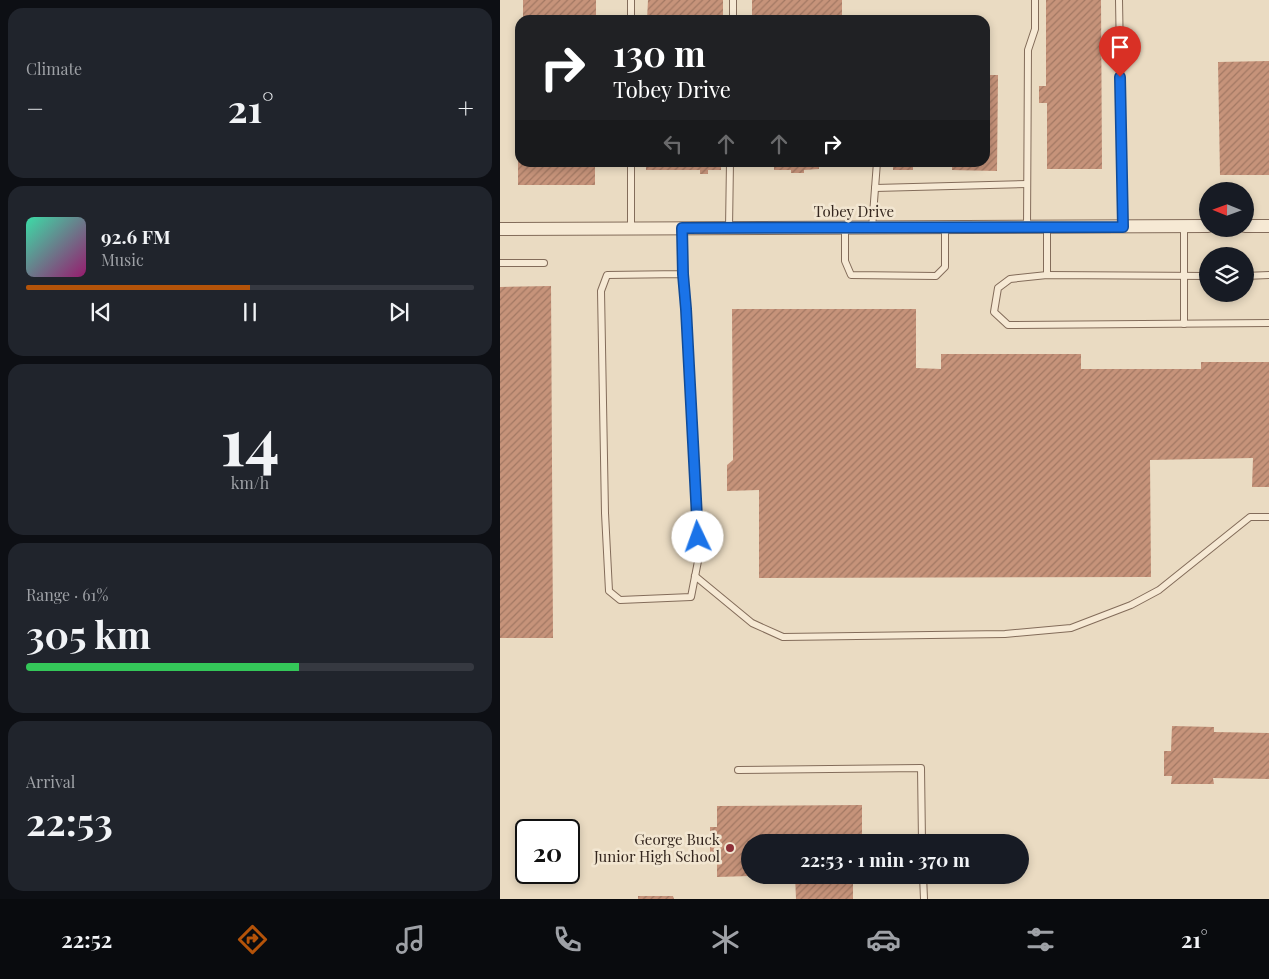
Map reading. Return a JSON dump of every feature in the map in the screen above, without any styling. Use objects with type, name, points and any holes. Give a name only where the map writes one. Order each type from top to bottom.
[{"type":"street","name":"Tobey Drive","points":[[500,229],[1199,226]]},
{"type":"street","points":[[1254,226],[1269,226]]},
{"type":"lane","points":[[631,0],[631,15]]},
{"type":"lane","points":[[733,0],[733,15]]},
{"type":"lane","points":[[1027,227],[1028,50],[1035,29],[1034,0]]},
{"type":"lane","points":[[1119,0],[1123,227]]},
{"type":"lane","points":[[631,167],[632,229]]},
{"type":"lane","points":[[728,228],[730,167]]},
{"type":"lane","points":[[872,228],[876,167]]},
{"type":"lane","points":[[875,188],[1027,184]]},
{"type":"lane","points":[[1184,226],[1184,324]]},
{"type":"lane","points":[[1047,227],[1047,275]]},
{"type":"lane","points":[[682,228],[699,556],[691,596],[620,600],[609,590],[605,503],[601,291],[607,275],[683,274]]},
{"type":"lane","points":[[845,228],[845,260],[851,275],[936,276],[945,267],[945,228]]},
{"type":"lane","points":[[500,263],[544,263]]},
{"type":"lane","points":[[1199,276],[1047,275],[1010,279],[998,288],[994,312],[1008,325],[1269,324]]},
{"type":"lane","points":[[1254,276],[1269,275]]},
{"type":"lane","points":[[695,576],[752,623],[783,637],[1004,634],[1071,628],[1131,605],[1159,590],[1250,517],[1269,517]]},
{"type":"lane","points":[[738,770],[921,768],[922,834]]},
{"type":"lane","points":[[923,884],[924,899]]},
{"type":"building","points":[[523,0],[596,0],[596,15],[523,15]]},
{"type":"building","points":[[648,0],[723,0],[723,15],[647,15]]},
{"type":"building","points":[[752,0],[842,0],[842,15],[752,15]]},
{"type":"building","points":[[1046,0],[1101,0],[1102,169],[1047,169],[1047,103],[1039,103],[1039,86],[1046,86]]},
{"type":"building","points":[[1269,61],[1269,175],[1220,175],[1218,62]]},
{"type":"building","points":[[990,75],[998,75],[997,171],[952,170],[952,167],[990,167]]},
{"type":"building","points":[[518,167],[595,167],[595,185],[518,185]]},
{"type":"building","points":[[646,167],[721,167],[721,170],[708,170],[708,174],[700,174],[700,170],[646,170]]},
{"type":"building","points":[[774,167],[819,167],[819,169],[804,170],[804,173],[791,173],[791,170],[774,170]]},
{"type":"building","points":[[893,167],[913,167],[913,170],[893,170]]},
{"type":"building","points":[[551,286],[553,638],[500,638],[500,287]]},
{"type":"building","points":[[732,309],[916,309],[916,368],[941,369],[941,354],[1081,354],[1081,369],[1201,369],[1201,362],[1269,362],[1269,487],[1252,487],[1253,458],[1150,460],[1151,577],[759,578],[759,490],[727,491],[727,465],[733,460]]},
{"type":"building","points":[[1172,726],[1214,727],[1214,732],[1269,733],[1269,779],[1213,778],[1214,784],[1171,784],[1172,776],[1164,776],[1164,751],[1171,751]]},
{"type":"building","name":"George Buck Junior High School","points":[[862,805],[862,834],[741,834],[741,876],[717,877],[717,854],[710,853],[710,827],[717,827],[717,806]]},
{"type":"building","points":[[795,884],[853,884],[853,899],[796,899]]},
{"type":"building","name":"George Buck Junior High School","points":[[638,896],[673,896],[674,899],[638,899]]},
{"type":"place","name":"George Buck Junior High School","points":[[730,848]]},
{"type":"route","points":[[698,537],[682,228],[1123,227],[1120,77]]}]
